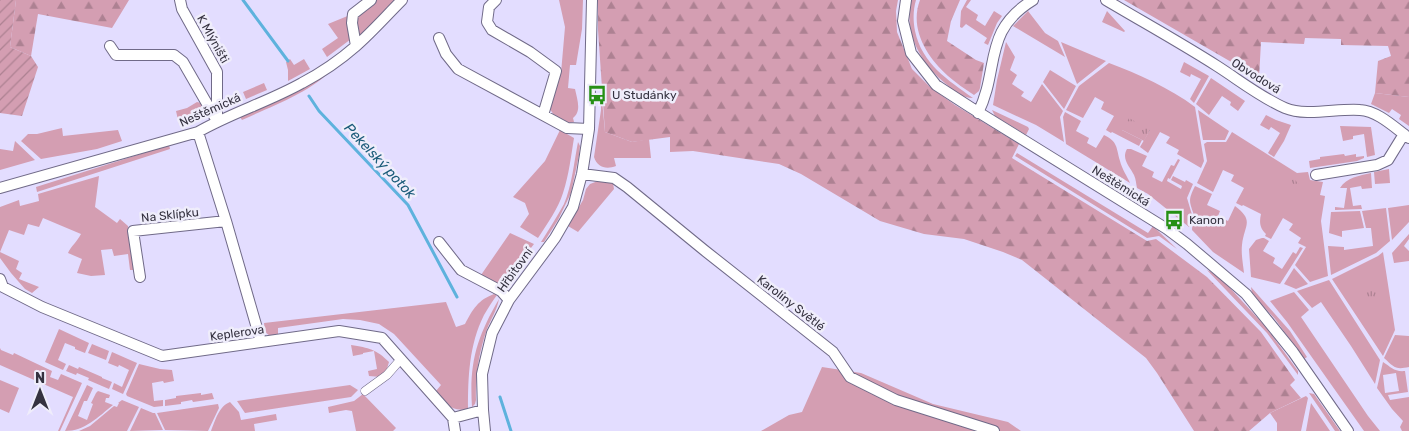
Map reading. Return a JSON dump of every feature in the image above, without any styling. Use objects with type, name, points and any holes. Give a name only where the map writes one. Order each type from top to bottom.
[{"type":"street","name":"K Mlýništi","points":[[180,0],[182,9],[217,72],[217,121]]},
{"type":"street","points":[[356,46],[352,23],[353,14],[371,0]]},
{"type":"street","name":"Neštěmická","points":[[0,188],[198,132],[217,121],[301,84],[325,70],[356,46],[402,0]]},
{"type":"street","points":[[496,0],[489,7],[487,22],[492,30],[530,52],[556,71],[543,115]]},
{"type":"street","name":"Hřbitovní","points":[[485,431],[482,374],[492,333],[509,300],[554,238],[573,207],[582,174],[589,129],[592,0]]},
{"type":"street","name":"Neštěmická","points":[[906,0],[903,21],[911,53],[936,85],[1167,229],[1187,244],[1246,294],[1294,352],[1348,431]]},
{"type":"street","points":[[978,112],[984,102],[994,53],[1003,30],[1009,19],[1033,0]]},
{"type":"street","name":"Obvodová","points":[[1106,0],[1217,66],[1263,97],[1287,109],[1310,112],[1361,110],[1371,112],[1406,136],[1388,160],[1377,165],[1316,175]]},
{"type":"street","points":[[439,38],[446,54],[458,69],[567,128],[589,129]]},
{"type":"street","points":[[110,46],[116,55],[174,55],[183,62],[217,121]]},
{"type":"street","points":[[198,132],[226,221],[260,342]]},
{"type":"street","name":"Karolíny Světlé","points":[[582,174],[614,178],[627,186],[704,250],[833,352],[850,377],[896,400],[994,431]]},
{"type":"street","name":"Na Sklípku","points":[[140,277],[133,231],[226,221]]},
{"type":"street","points":[[439,242],[462,270],[501,291],[509,300]]},
{"type":"street","name":"Keplerova","points":[[1,284],[42,307],[162,356],[339,331],[382,338],[453,418]]},
{"type":"street","points":[[365,390],[387,376],[401,360]]},
{"type":"street","points":[[455,431],[453,418],[483,410]]},
{"type":"green space","points":[[0,0],[16,0],[10,47],[31,56],[38,67],[22,116],[0,113]]},
{"type":"green space","points":[[16,0],[129,0],[112,28],[38,14],[31,56],[10,47]]},
{"type":"green space","points":[[376,0],[395,0],[360,35],[357,34],[356,16]]},
{"type":"green space","points":[[559,0],[583,0],[582,29],[576,65],[570,65],[568,88],[575,89],[578,101],[577,112],[573,118],[574,122],[560,120],[550,109],[561,73],[565,27]]},
{"type":"green space","points":[[598,0],[898,0],[896,11],[897,32],[912,69],[930,87],[955,105],[1019,144],[1012,158],[1147,241],[1156,239],[1207,277],[1261,332],[1295,380],[1290,385],[1301,398],[1270,413],[1249,431],[1194,431],[1146,358],[1022,260],[964,239],[924,234],[880,221],[801,174],[779,164],[693,151],[670,152],[670,137],[632,142],[605,132],[598,30]]},
{"type":"green space","points":[[911,0],[916,0],[914,27],[918,43],[924,53],[937,70],[973,98],[962,95],[952,89],[937,76],[922,58],[912,36],[909,13]]},
{"type":"green space","points":[[920,0],[960,0],[951,21],[947,41],[976,60],[984,63],[980,88],[974,95],[948,76],[927,51],[918,32],[917,11]]},
{"type":"green space","points":[[967,0],[971,0],[966,7],[978,15],[976,20],[985,26],[994,11],[1002,16],[988,45],[984,43],[987,38],[966,24],[962,28],[960,27],[961,11]]},
{"type":"green space","points":[[1124,0],[1409,0],[1409,97],[1375,93],[1378,61],[1391,56],[1388,46],[1341,45],[1341,39],[1305,38],[1304,44],[1261,42],[1259,78]]},
{"type":"green space","points":[[1028,11],[1045,33],[1058,41],[1065,57],[1013,26]]},
{"type":"green space","points":[[1107,11],[1125,31],[1124,32],[1102,22]]},
{"type":"green space","points":[[350,15],[351,39],[327,57],[322,49],[338,38],[328,24]]},
{"type":"green space","points":[[1006,42],[1015,57],[1010,70],[1017,75],[1012,84],[1024,92],[1021,96],[1031,102],[1042,84],[1063,111],[1060,117],[1064,142],[1036,125],[993,105]]},
{"type":"green space","points":[[1061,42],[1106,61],[1077,84]]},
{"type":"green space","points":[[290,59],[294,65],[304,59],[310,69],[288,81],[286,62]]},
{"type":"green space","points":[[1184,62],[1209,76],[1194,103],[1190,99],[1201,79],[1191,74],[1190,77],[1180,72]]},
{"type":"green space","points":[[1109,63],[1154,82],[1195,107],[1204,161],[1201,168],[1177,154],[1179,150],[1166,143],[1170,137],[1160,132],[1148,153],[1140,147],[1150,130],[1122,130],[1142,140],[1139,146],[1106,130],[1114,116],[1101,109],[1104,102],[1095,97],[1083,118],[1066,110],[1079,86]]},
{"type":"green space","points":[[335,67],[314,84],[291,98],[242,120],[240,117],[300,89]]},
{"type":"green space","points":[[1050,70],[1076,86],[1064,109],[1043,82]]},
{"type":"green space","points":[[1211,78],[1245,101],[1238,111],[1230,105],[1231,102],[1222,96],[1209,115],[1196,104]]},
{"type":"green space","points":[[264,83],[267,90],[246,99],[243,92]]},
{"type":"green space","points":[[601,89],[605,132],[632,142],[649,139],[651,158],[614,158],[616,166],[609,168],[602,167],[597,163],[594,157],[601,110]]},
{"type":"green space","points":[[1375,93],[1409,97],[1409,126],[1399,119],[1401,115],[1392,109],[1389,113],[1371,104]]},
{"type":"green space","points":[[197,102],[201,103],[205,113],[198,118],[179,124],[176,111],[187,108]]},
{"type":"green space","points":[[992,110],[1028,127],[1026,135],[995,116]]},
{"type":"green space","points":[[1198,110],[1229,131],[1225,140],[1203,140]]},
{"type":"green space","points":[[1065,112],[1081,121],[1076,131],[1089,138],[1087,143],[1096,148],[1104,135],[1112,140],[1116,145],[1121,164],[1130,183],[1066,144],[1063,117]]},
{"type":"green space","points":[[1266,115],[1291,125],[1274,157],[1268,153],[1280,133],[1271,127],[1269,130],[1260,125]]},
{"type":"green space","points":[[1129,118],[1150,130],[1144,141],[1122,130]]},
{"type":"green space","points":[[1340,126],[1371,127],[1375,155],[1367,157],[1364,134],[1353,136],[1353,139],[1343,141]]},
{"type":"green space","points":[[62,128],[63,136],[118,130],[122,141],[97,149],[41,159],[21,141],[28,134],[37,134]]},
{"type":"green space","points":[[560,130],[574,138],[568,172],[558,205],[538,238],[520,227],[529,214],[525,203],[513,197],[545,161]]},
{"type":"green space","points":[[1232,132],[1297,173],[1308,172],[1310,180],[1323,182],[1320,195],[1325,196],[1321,221],[1328,276],[1310,282],[1295,265],[1306,247],[1298,243],[1301,238],[1289,230],[1293,224],[1283,218],[1271,239],[1265,236],[1266,234],[1260,225],[1261,214],[1236,203],[1244,188],[1231,181],[1234,175],[1223,170],[1213,192],[1197,183],[1207,161],[1204,144],[1207,142],[1226,142]]},
{"type":"green space","points":[[15,141],[35,160],[0,170],[0,149],[13,151]]},
{"type":"green space","points":[[578,142],[580,146],[579,155],[571,193],[558,220],[544,242],[541,242],[567,197]]},
{"type":"green space","points":[[169,145],[170,149],[37,192],[36,187]]},
{"type":"green space","points":[[1127,149],[1147,156],[1142,166],[1154,172],[1152,177],[1162,182],[1171,165],[1174,166],[1178,159],[1180,160],[1167,181],[1181,189],[1182,186],[1171,180],[1173,176],[1193,184],[1187,198],[1193,218],[1189,227],[1148,194],[1137,188],[1135,177],[1126,160],[1125,153]]},
{"type":"green space","points":[[1017,153],[1148,233],[1153,226],[1177,249],[1159,236],[1147,238],[1015,156]]},
{"type":"green space","points":[[1344,154],[1345,156],[1356,154],[1356,157],[1364,156],[1364,158],[1357,161],[1310,168],[1309,161],[1320,159],[1320,157]]},
{"type":"green space","points":[[1389,169],[1390,183],[1375,184],[1374,172]]},
{"type":"green space","points":[[1371,173],[1372,188],[1362,189],[1361,186],[1350,188],[1353,206],[1361,205],[1362,209],[1335,210],[1335,207],[1344,208],[1347,188],[1340,188],[1343,184],[1346,181]]},
{"type":"green space","points":[[1291,175],[1301,187],[1293,195],[1283,183]]},
{"type":"green space","points":[[99,176],[95,207],[117,223],[120,219],[128,226],[136,270],[130,270],[128,254],[114,256],[112,249],[101,250],[105,275],[91,276],[77,273],[82,259],[68,253],[81,234],[43,218],[39,227],[28,224],[24,235],[9,230],[0,252],[0,207],[19,200],[20,206],[39,201],[38,194]]},
{"type":"green space","points":[[598,181],[613,183],[614,189],[578,232],[568,226],[583,200],[586,189],[590,184]]},
{"type":"green space","points":[[1195,186],[1212,194],[1207,205],[1220,211],[1218,216],[1228,221],[1235,206],[1245,216],[1247,224],[1242,248],[1244,273],[1213,252],[1192,230],[1195,218],[1190,199]]},
{"type":"green space","points":[[1409,205],[1409,222],[1392,240],[1388,208]]},
{"type":"green space","points":[[1386,208],[1390,241],[1376,253],[1331,275],[1328,246],[1344,247],[1344,250],[1373,246],[1371,228],[1366,228],[1362,211]]},
{"type":"green space","points":[[1360,211],[1364,228],[1342,231],[1342,237],[1329,233],[1331,212]]},
{"type":"green space","points":[[510,233],[534,244],[501,287],[481,275]]},
{"type":"green space","points":[[1409,234],[1409,239],[1404,246],[1409,251],[1409,261],[1394,263],[1392,253]]},
{"type":"green space","points":[[1262,238],[1269,241],[1263,251],[1275,258],[1273,263],[1282,269],[1293,252],[1296,254],[1300,247],[1303,248],[1280,284],[1251,277],[1249,249],[1256,240]]},
{"type":"green space","points":[[0,252],[19,261],[16,269],[22,273],[19,279],[39,287],[32,293],[25,289],[0,258]]},
{"type":"green space","points":[[1383,252],[1395,330],[1383,356],[1332,279]]},
{"type":"green space","points":[[1294,268],[1308,284],[1296,289],[1284,284]]},
{"type":"green space","points":[[1207,270],[1219,276],[1265,326],[1298,371],[1298,375],[1267,333]]},
{"type":"green space","points":[[1329,280],[1380,360],[1375,384],[1321,302],[1312,308],[1297,291]]},
{"type":"green space","points":[[1368,280],[1386,290],[1385,296],[1381,301],[1373,302],[1361,291],[1362,282]]},
{"type":"green space","points":[[1251,287],[1290,331],[1307,357],[1304,359],[1275,319],[1252,294]]},
{"type":"green space","points":[[1294,292],[1309,310],[1301,317],[1380,431],[1364,431],[1270,301]]},
{"type":"green space","points":[[494,294],[497,295],[484,315],[475,338],[469,373],[468,409],[462,410],[453,408],[446,403],[436,391],[441,385],[394,334],[379,324],[343,319],[278,328],[278,336],[270,336],[265,332],[264,323],[446,302],[456,327],[465,324],[476,306]]},
{"type":"green space","points":[[499,299],[482,346],[477,373],[476,400],[472,407],[472,376],[476,350],[485,326]]},
{"type":"green space","points":[[59,329],[89,343],[85,353],[65,343],[58,360],[66,364],[63,370],[45,362]]},
{"type":"green space","points":[[1395,335],[1409,336],[1409,367],[1395,367],[1384,358]]},
{"type":"green space","points":[[92,344],[109,351],[106,360],[88,353]]},
{"type":"green space","points":[[351,345],[374,351],[353,356]]},
{"type":"green space","points":[[0,348],[52,371],[50,377],[58,380],[61,374],[82,383],[60,431],[58,431],[73,397],[0,365]]},
{"type":"green space","points":[[374,351],[389,362],[386,372],[381,377],[369,376],[368,371],[377,369]]},
{"type":"green space","points":[[112,352],[137,363],[123,394],[112,389],[114,383],[122,387],[129,370],[119,365],[118,367],[108,363]]},
{"type":"green space","points":[[1383,362],[1395,370],[1405,371],[1408,392],[1388,395],[1390,400],[1409,397],[1409,431],[1402,431],[1400,427],[1403,421],[1377,388]],"holes":[[[1396,373],[1399,391],[1385,393],[1383,375]]]},
{"type":"green space","points":[[139,364],[172,370],[174,381],[152,383],[154,401],[163,400],[163,406],[154,407],[127,396],[126,394]]},
{"type":"green space","points":[[69,365],[78,369],[79,367],[112,382],[109,389],[88,380],[89,378],[66,371]]},
{"type":"green space","points":[[822,367],[861,373],[933,404],[1008,422],[1021,431],[761,431],[789,415],[802,412]]},
{"type":"green space","points":[[0,380],[19,388],[9,413],[0,409]]},
{"type":"green space","points":[[87,385],[93,388],[87,401],[84,401],[78,416],[87,420],[93,404],[91,403],[98,391],[110,395],[109,398],[106,398],[105,402],[113,405],[85,426],[65,431]]},
{"type":"green space","points":[[350,385],[358,390],[351,397],[245,413],[237,401]]},
{"type":"green space","points":[[201,393],[201,395],[212,393],[214,399],[193,402],[192,400],[181,402],[181,404],[165,406],[165,400],[176,398],[176,396]]},
{"type":"green space","points":[[1309,393],[1314,394],[1340,431],[1335,431]]},
{"type":"green space","points":[[363,394],[396,428],[393,431],[356,431],[352,411],[346,410],[329,413],[328,407],[354,401]]},
{"type":"green space","points":[[1306,396],[1308,398],[1301,431],[1277,431],[1277,423],[1270,413]]},
{"type":"green space","points":[[122,400],[139,407],[127,431],[79,431],[90,426],[114,406],[117,407],[118,403]]},
{"type":"green space","points":[[230,402],[239,412],[241,420],[276,414],[277,420],[254,424],[255,431],[211,431],[220,410]]},
{"type":"green space","points":[[1311,403],[1330,431],[1306,431]]},
{"type":"green space","points":[[218,404],[219,408],[208,431],[165,430],[157,413]]},
{"type":"green space","points":[[141,408],[155,413],[163,430],[130,431]]},
{"type":"waterway","name":"Pekelský potok","points":[[243,0],[288,61]]},
{"type":"waterway","name":"Pekelský potok","points":[[309,96],[319,111],[408,205],[457,297]]},
{"type":"waterway","name":"Pekelský potok","points":[[500,397],[511,431]]},
{"type":"place","name":"U Studánky","points":[[597,95]]},
{"type":"place","name":"Kanon","points":[[1174,220]]}]
